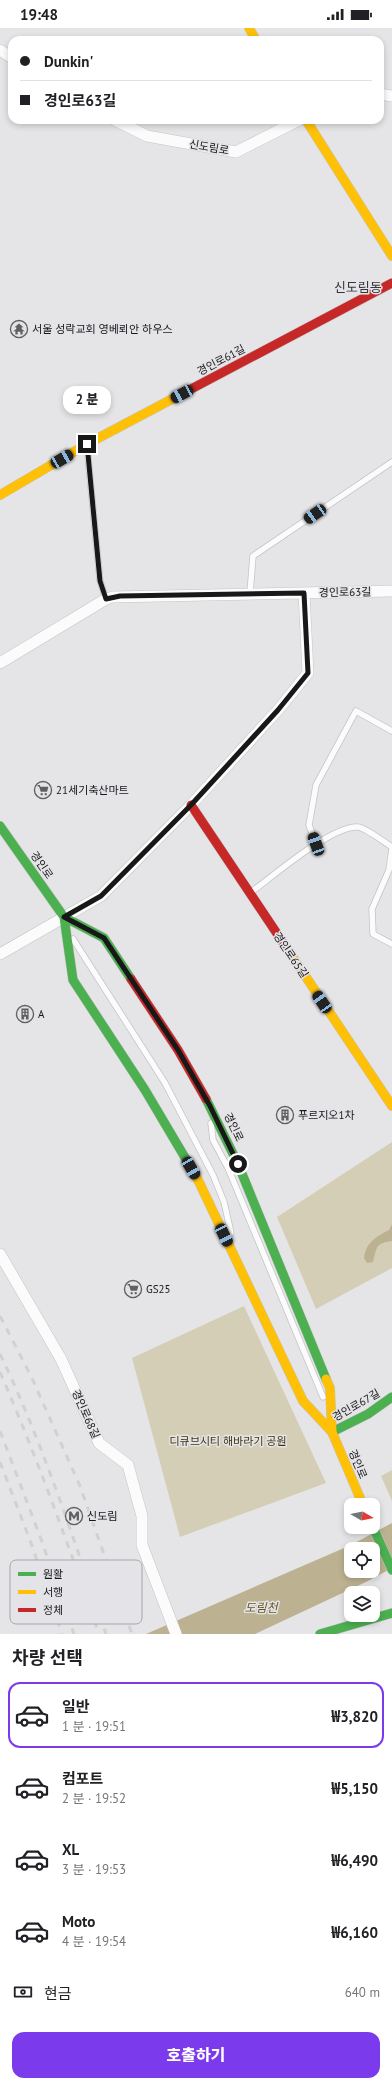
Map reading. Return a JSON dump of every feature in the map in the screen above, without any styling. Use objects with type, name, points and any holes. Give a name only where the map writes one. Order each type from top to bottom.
[{"type":"main road","points":[[309,124],[392,256]]},
{"type":"main road","name":"경인로61길","points":[[0,495],[87,444],[392,283]]},
{"type":"main road","name":"경인로65길","points":[[191,805],[392,1106]]},
{"type":"main road","name":"경인로","points":[[0,826],[65,922],[73,980],[145,1090],[198,1182],[303,1401],[332,1432]]},
{"type":"main road","name":"경인로","points":[[65,922],[104,938],[178,1050],[210,1106],[238,1164],[330,1388],[332,1432],[360,1498]]},
{"type":"main road","name":"경인로67길","points":[[332,1432],[368,1414],[392,1397]]},
{"type":"main road","points":[[376,1534],[392,1570]]},
{"type":"main road","points":[[320,1634],[392,1613]]},
{"type":"street","name":"신도림로","points":[[122,124],[147,136],[236,152],[291,124]]},
{"type":"street","name":"경인로63길","points":[[0,663],[106,599],[120,596],[392,591]]},
{"type":"street","points":[[0,954],[65,922],[101,896],[191,805],[278,710],[308,673],[304,593]]},
{"type":"street","name":"경인로68길","points":[[0,1254],[61,1360],[99,1443],[128,1464],[142,1516],[142,1545],[176,1634]]},
{"type":"lane","points":[[87,444],[100,581],[106,599]]},
{"type":"lane","points":[[250,593],[253,556],[392,462]]},
{"type":"lane","points":[[316,844],[309,825],[316,785],[356,711],[392,731]]},
{"type":"lane","points":[[250,894],[316,844],[349,827],[360,827],[392,848],[389,870],[372,909],[373,934],[392,944]]},
{"type":"lane","points":[[65,922],[165,1083],[210,1168],[224,1202],[237,1261]]},
{"type":"lane","points":[[210,1106],[213,1140],[228,1168],[322,1392],[332,1432]]},
{"type":"green space","points":[[392,1142],[392,1268],[316,1309],[277,1217]]},
{"type":"green space","name":"디큐브시티 해바라기 공원","points":[[244,1306],[326,1483],[180,1537],[132,1358]]},
{"type":"green space","points":[[392,1470],[392,1501],[381,1476]]},
{"type":"water","points":[[392,1224],[392,1241],[382,1243],[376,1250],[373,1262],[367,1263],[364,1258],[369,1244],[389,1230]]},
{"type":"water","name":"도림천","points":[[392,1523],[392,1568],[380,1574],[380,1542],[357,1542],[372,1534],[380,1534],[380,1529]]},
{"type":"water","name":"도림천","points":[[344,1548],[344,1578],[373,1578],[357,1586],[344,1586],[344,1592],[255,1634],[146,1634]]},
{"type":"railway","points":[[0,1316],[31,1376],[80,1486],[106,1560]]},
{"type":"railway","points":[[0,1354],[16,1388],[44,1457],[81,1560]]},
{"type":"railway","points":[[0,1372],[27,1437],[73,1560]]},
{"type":"railway","points":[[0,1431],[48,1560]]},
{"type":"railway","points":[[0,1462],[37,1560]]},
{"type":"railway","points":[[59,1624],[62,1634]]},
{"type":"railway","points":[[71,1624],[74,1634]]},
{"type":"railway","points":[[96,1624],[99,1634]]},
{"type":"railway","points":[[103,1624],[106,1634]]},
{"type":"railway","points":[[128,1624],[132,1634]]},
{"type":"traffic: fast","points":[[0,826],[64,917],[104,938],[131,979]]},
{"type":"traffic: fast","points":[[64,917],[73,980],[145,1090],[190,1166]]},
{"type":"traffic: fast","points":[[206,1099],[238,1164],[326,1379]]},
{"type":"traffic: fast","points":[[332,1432],[368,1414],[392,1397]]},
{"type":"traffic: fast","points":[[376,1534],[392,1570]]},
{"type":"traffic: fast","points":[[320,1634],[392,1613]]},
{"type":"traffic: slow","points":[[249,28],[254,36]]},
{"type":"traffic: slow","points":[[309,124],[392,256]]},
{"type":"traffic: slow","points":[[0,495],[87,444],[193,388]]},
{"type":"traffic: slow","points":[[284,944],[392,1106]]},
{"type":"traffic: slow","points":[[190,1166],[303,1401],[332,1432]]},
{"type":"traffic: slow","points":[[326,1379],[330,1388],[332,1432],[360,1498]]},
{"type":"traffic: jam","points":[[193,388],[392,283]]},
{"type":"traffic: jam","points":[[191,805],[284,944]]},
{"type":"traffic: jam","points":[[131,979],[178,1050],[206,1099]]},
{"type":"place","name":"서울 성락교회 영베뢰안 하우스","points":[[19,329]]},
{"type":"place","name":"21세기축산마트","points":[[43,790]]},
{"type":"place","name":"A","points":[[25,1014]]},
{"type":"place","name":"푸르지오1차","points":[[285,1115]]},
{"type":"place","name":"GS25","points":[[133,1289]]},
{"type":"place","name":"신도림","points":[[74,1516]]},
{"type":"district","name":"신도림동","points":[[358,287]]},
{"type":"route","points":[[87,444],[100,581],[106,599],[120,596],[304,593],[308,673],[278,710],[191,805],[101,896],[64,917],[104,938],[178,1050],[210,1106],[238,1164]]}]
